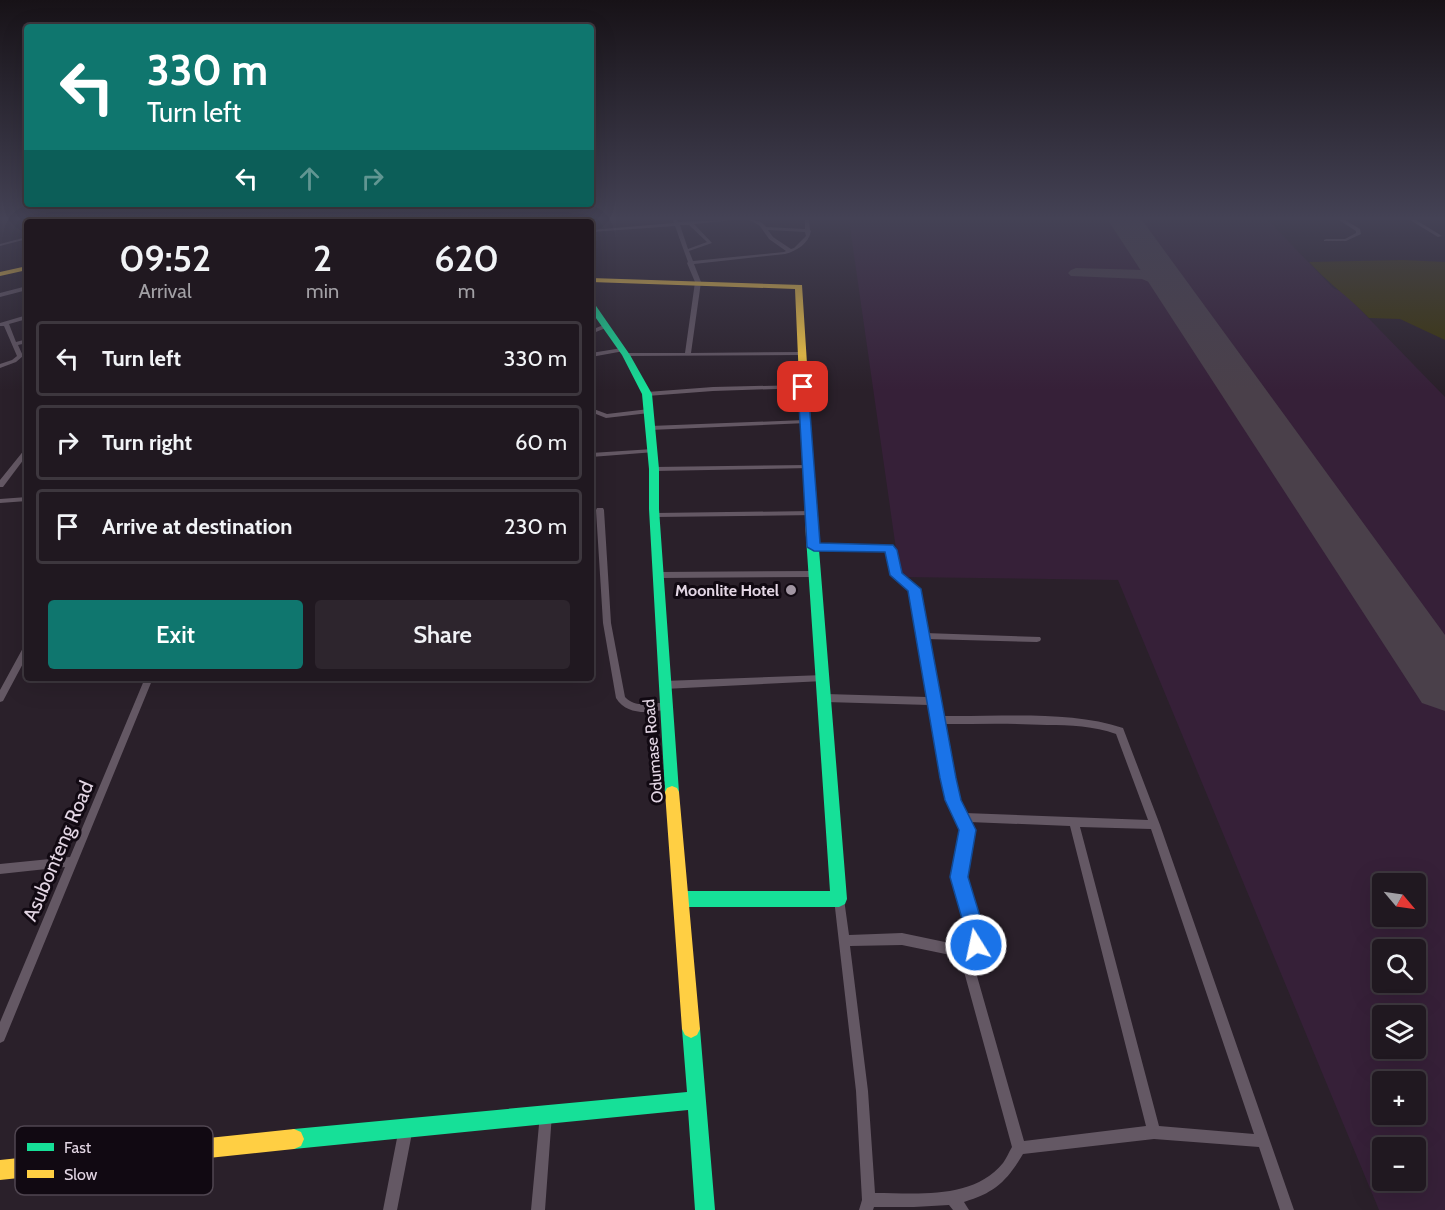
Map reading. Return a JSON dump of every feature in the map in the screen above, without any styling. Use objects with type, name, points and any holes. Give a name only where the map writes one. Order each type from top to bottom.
[{"type":"street","points":[[688,356],[698,282],[696,276]]},
{"type":"street","points":[[594,280],[799,287],[805,422],[813,513],[814,574],[826,698],[839,899],[862,1091],[868,1205],[953,1198],[974,1194],[996,1183],[1012,1165],[1019,1148],[964,952]]},
{"type":"street","points":[[0,295],[24,289]]},
{"type":"street","name":"Odumase Road","points":[[594,310],[624,353],[647,394],[654,468],[664,685],[705,1210]]},
{"type":"street","points":[[0,366],[19,358],[15,344],[3,324],[24,318]]},
{"type":"street","points":[[594,331],[606,326]]},
{"type":"street","points":[[15,344],[24,342]]},
{"type":"street","points":[[594,355],[801,354]]},
{"type":"street","points":[[647,394],[713,389],[803,387]]},
{"type":"street","points":[[594,411],[606,416],[649,411]]},
{"type":"street","points":[[650,428],[805,422]]},
{"type":"street","points":[[594,455],[653,452]]},
{"type":"street","points":[[0,485],[24,454]]},
{"type":"street","points":[[654,468],[808,467]]},
{"type":"street","points":[[0,501],[24,499]]},
{"type":"street","points":[[600,510],[607,623],[621,698],[624,704],[630,707],[666,706]]},
{"type":"street","points":[[655,515],[813,513]]},
{"type":"street","points":[[814,547],[890,549],[896,575],[914,589],[932,701],[939,720],[948,778],[953,800],[968,830],[959,877],[977,936],[973,949],[964,952],[902,939],[843,940]]},
{"type":"street","points":[[659,575],[814,574]]},
{"type":"street","points":[[922,636],[1037,639]]},
{"type":"street","points":[[0,698],[24,654]]},
{"type":"street","points":[[664,685],[824,678]]},
{"type":"street","name":"Asubonteng Road","points":[[0,1038],[148,681]]},
{"type":"street","points":[[826,698],[932,701]]},
{"type":"street","points":[[939,720],[1068,722],[1114,728],[1120,731],[1127,744],[1287,1210]]},
{"type":"street","points":[[961,817],[1155,825]]},
{"type":"street","points":[[1074,822],[1154,1132]]},
{"type":"street","points":[[0,870],[74,861]]},
{"type":"street","points":[[681,899],[839,899]]},
{"type":"street","points":[[213,1147],[697,1100]]},
{"type":"street","points":[[538,1210],[546,1114]]},
{"type":"street","points":[[390,1210],[406,1127]]},
{"type":"street","points":[[1019,1148],[1154,1132],[1264,1141]]},
{"type":"street","points":[[0,1170],[15,1168]]},
{"type":"street","points":[[953,1198],[962,1210]]},
{"type":"shaded area","points":[[857,276],[1322,276],[1333,288],[1344,293],[1445,397],[1445,1210],[1379,1210],[1118,580],[900,577]]},
{"type":"shaded area","points":[[1445,276],[1445,340],[1400,319],[1369,318],[1324,277]]},
{"type":"taxiway","points":[[1147,276],[1170,286]]},
{"type":"runway","points":[[1164,276],[1445,685]]},
{"type":"traffic: fast","points":[[594,309],[626,355],[647,394],[654,469],[654,509],[672,792]]},
{"type":"traffic: fast","points":[[681,899],[839,899],[812,537]]},
{"type":"traffic: fast","points":[[691,1029],[705,1210]]},
{"type":"traffic: fast","points":[[294,1139],[697,1100]]},
{"type":"traffic: slow","points":[[594,280],[799,287],[812,537]]},
{"type":"traffic: slow","points":[[672,792],[691,1029]]},
{"type":"traffic: slow","points":[[213,1148],[294,1139]]},
{"type":"traffic: slow","points":[[0,1170],[15,1168]]},
{"type":"place","name":"Moonlite Hotel","points":[[791,590]]},
{"type":"route","points":[[803,387],[814,547],[888,548],[891,550],[896,575],[908,582],[914,589],[932,701],[939,720],[948,778],[953,800],[968,830],[959,877],[977,936],[976,945]]}]
